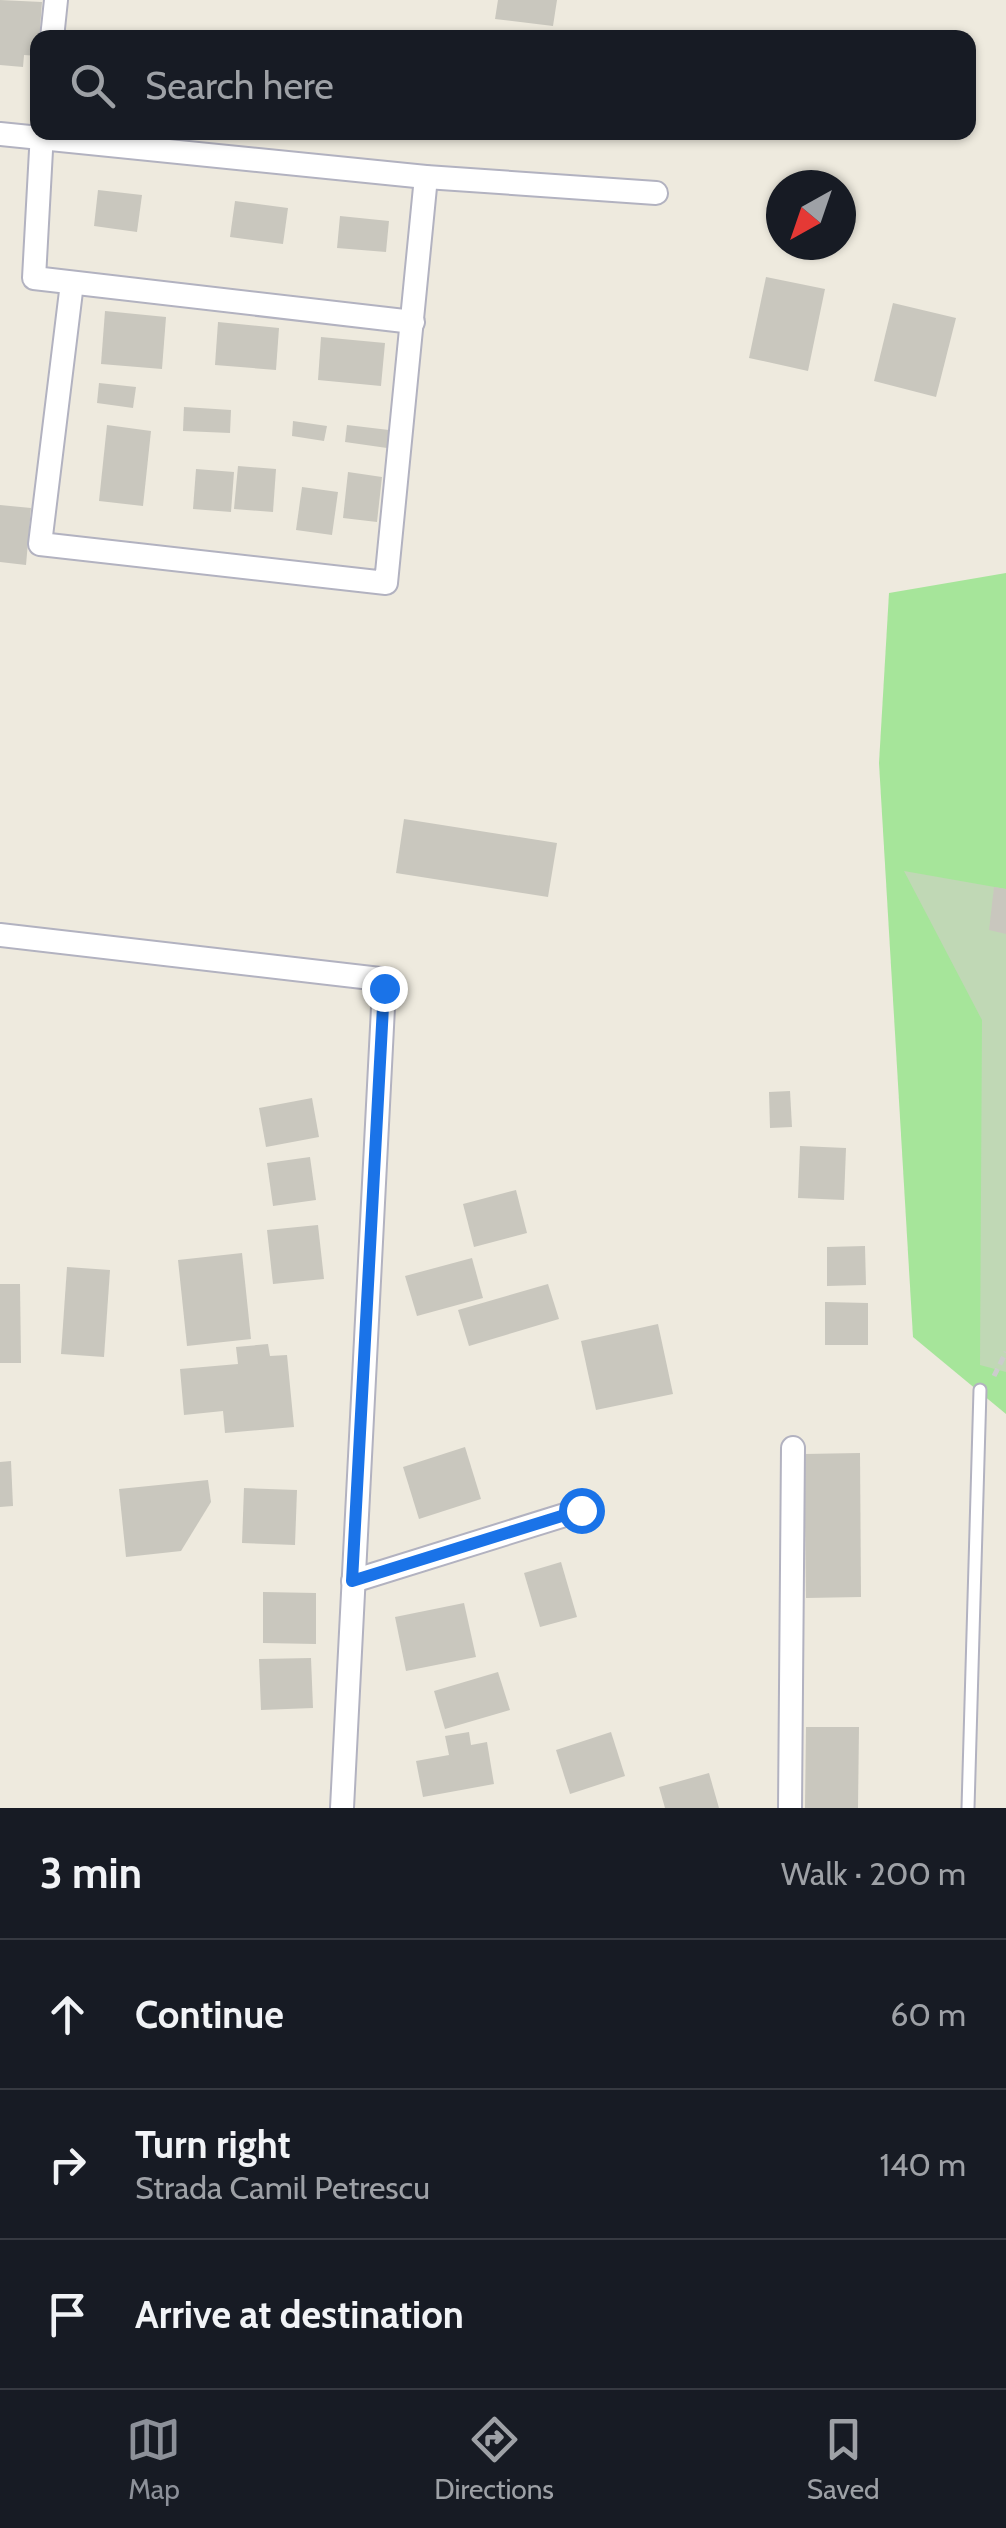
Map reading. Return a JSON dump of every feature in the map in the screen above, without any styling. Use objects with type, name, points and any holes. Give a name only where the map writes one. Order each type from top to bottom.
[{"type":"street","points":[[53,30],[56,0]]},
{"type":"street","points":[[0,134],[30,135]]},
{"type":"street","points":[[42,140],[34,278],[413,322]]},
{"type":"street","points":[[88,140],[426,177],[656,192]]},
{"type":"street","points":[[72,283],[40,544],[386,583],[426,177]]},
{"type":"street","points":[[0,934],[380,979],[384,988],[342,1808]]},
{"type":"street","points":[[790,1808],[793,1448]]},
{"type":"street","points":[[352,1581],[581,1510]]},
{"type":"lane","points":[[968,1808],[980,1390]]},
{"type":"path","points":[[980,1390],[999,1370],[1006,1352]]},
{"type":"green space","points":[[1006,573],[1006,1414],[913,1337],[879,763],[889,593]]},
{"type":"green space","points":[[904,871],[1006,889],[1006,1372],[980,1365],[982,1020]]},
{"type":"building","points":[[0,0],[42,2],[40,30],[30,30],[30,55],[24,55],[23,67],[0,65]]},
{"type":"building","points":[[498,0],[557,0],[553,26],[495,19]]},
{"type":"building","points":[[98,190],[142,195],[137,232],[94,226]]},
{"type":"building","points":[[235,201],[288,208],[283,244],[230,237]]},
{"type":"building","points":[[340,216],[389,221],[386,252],[337,248]]},
{"type":"building","points":[[766,277],[825,289],[808,371],[749,358]]},
{"type":"building","points":[[893,303],[956,318],[936,397],[874,381]]},
{"type":"building","points":[[105,311],[166,317],[162,369],[101,364]]},
{"type":"building","points":[[218,322],[279,328],[276,370],[215,365]]},
{"type":"building","points":[[321,337],[385,343],[381,386],[318,380]]},
{"type":"building","points":[[99,383],[136,387],[133,408],[97,403]]},
{"type":"building","points":[[184,407],[231,410],[230,433],[183,431]]},
{"type":"building","points":[[293,421],[327,426],[324,441],[292,436]]},
{"type":"building","points":[[107,425],[151,431],[143,506],[99,501]]},
{"type":"building","points":[[347,425],[389,430],[387,448],[345,442]]},
{"type":"building","points":[[238,466],[276,469],[273,512],[234,509]]},
{"type":"building","points":[[196,469],[234,472],[231,512],[193,509]]},
{"type":"building","points":[[348,472],[382,477],[377,522],[343,518]]},
{"type":"building","points":[[302,487],[338,492],[332,535],[296,530]]},
{"type":"building","points":[[0,505],[31,508],[26,565],[0,562]]},
{"type":"building","points":[[404,819],[557,843],[548,897],[396,873]]},
{"type":"building","points":[[994,887],[1006,889],[1006,934],[989,930]]},
{"type":"building","points":[[790,1091],[792,1127],[770,1128],[769,1092]]},
{"type":"building","points":[[312,1098],[319,1137],[266,1147],[259,1108]]},
{"type":"building","points":[[800,1146],[846,1148],[844,1200],[798,1198]]},
{"type":"building","points":[[310,1157],[316,1200],[273,1206],[267,1163]]},
{"type":"building","points":[[516,1190],[527,1233],[474,1247],[463,1204]]},
{"type":"building","points":[[318,1225],[324,1279],[273,1284],[267,1230]]},
{"type":"building","points":[[865,1246],[866,1285],[827,1286],[827,1247]]},
{"type":"building","points":[[242,1253],[251,1339],[187,1346],[178,1260]]},
{"type":"building","points":[[472,1258],[483,1298],[417,1316],[405,1276]]},
{"type":"building","points":[[67,1267],[110,1270],[104,1357],[61,1354]]},
{"type":"building","points":[[0,1284],[20,1284],[21,1363],[0,1363]]},
{"type":"building","points":[[548,1284],[559,1319],[469,1346],[458,1310]]},
{"type":"building","points":[[825,1302],[868,1303],[868,1345],[825,1345]]},
{"type":"building","points":[[658,1324],[673,1394],[596,1410],[581,1341]]},
{"type":"building","points":[[268,1344],[270,1356],[287,1355],[294,1427],[225,1433],[223,1411],[184,1415],[180,1369],[238,1364],[236,1347]]},
{"type":"building","points":[[465,1447],[481,1499],[419,1519],[403,1467]]},
{"type":"building","points":[[860,1453],[861,1597],[806,1598],[804,1454]]},
{"type":"building","points":[[11,1461],[13,1506],[0,1507],[0,1462]]},
{"type":"building","points":[[208,1480],[211,1502],[181,1551],[126,1557],[119,1489]]},
{"type":"building","points":[[244,1488],[297,1490],[295,1545],[242,1543]]},
{"type":"building","points":[[561,1562],[577,1617],[540,1627],[524,1573]]},
{"type":"building","points":[[263,1592],[316,1593],[316,1644],[263,1643]]},
{"type":"building","points":[[464,1603],[476,1657],[406,1671],[395,1617]]},
{"type":"building","points":[[311,1658],[313,1708],[261,1710],[259,1659]]},
{"type":"building","points":[[498,1672],[510,1710],[445,1729],[434,1691]]},
{"type":"building","points":[[806,1727],[859,1727],[858,1808],[805,1808]]},
{"type":"building","points":[[469,1732],[471,1745],[487,1742],[494,1784],[423,1797],[416,1761],[449,1755],[445,1736]]},
{"type":"building","points":[[611,1732],[625,1776],[570,1794],[556,1750]]},
{"type":"building","points":[[709,1773],[719,1808],[665,1808],[659,1787]]},
{"type":"route","points":[[384,988],[352,1581],[581,1510]]}]
